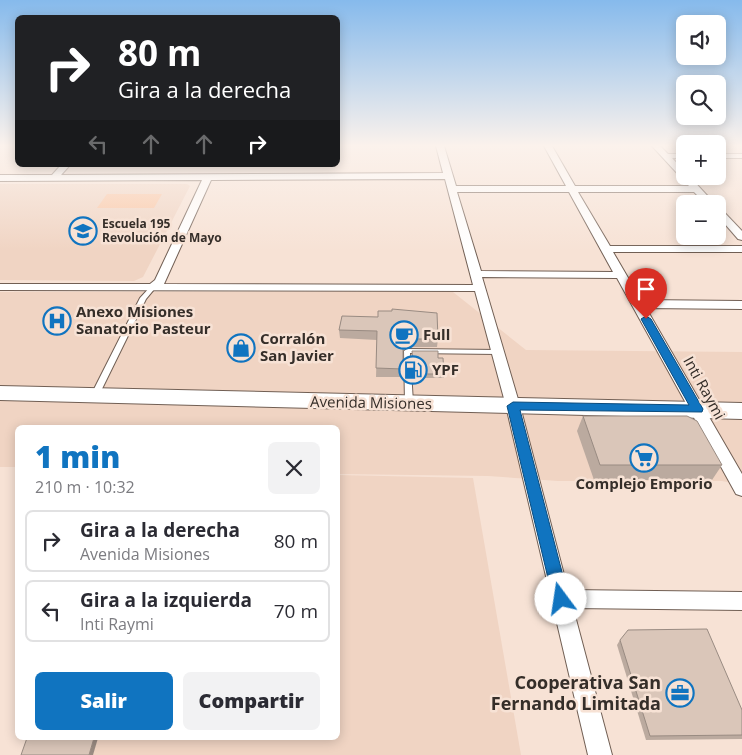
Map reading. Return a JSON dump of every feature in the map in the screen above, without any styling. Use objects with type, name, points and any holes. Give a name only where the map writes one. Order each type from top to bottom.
[{"type":"main road","name":"Avenida Misiones","points":[[0,393],[742,411]]},
{"type":"street","points":[[153,287],[160,282],[206,181]]},
{"type":"street","points":[[450,181],[513,406],[600,755]]},
{"type":"street","name":"Inti Raymi","points":[[568,181],[742,489]]},
{"type":"street","points":[[690,181],[702,195]]},
{"type":"street","points":[[452,189],[697,189]]},
{"type":"street","points":[[726,220],[742,237]]},
{"type":"street","points":[[607,249],[742,249]]},
{"type":"street","points":[[476,274],[621,275]]},
{"type":"street","points":[[0,287],[479,288]]},
{"type":"street","points":[[638,304],[742,305]]},
{"type":"street","points":[[561,599],[742,601]]},
{"type":"lane","points":[[95,395],[143,298],[153,287]]},
{"type":"lane","points":[[409,404],[406,351],[498,352]]},
{"type":"shaded area","name":"Escuela 195 Revolución de Mayo","points":[[0,184],[187,184],[190,186],[143,277],[134,281],[0,280]]},
{"type":"shaded area","points":[[107,194],[162,194],[154,208],[97,208]]},
{"type":"shaded area","points":[[0,292],[453,292],[526,350],[742,352],[742,485],[722,481],[558,481],[488,476],[340,474],[340,425],[15,425],[15,467],[0,467]]},
{"type":"shaded area","points":[[340,475],[473,478],[521,755],[25,755],[31,740],[340,740]]},
{"type":"building","points":[[392,309],[437,313],[438,339],[407,339],[403,341],[403,369],[376,368],[377,331],[339,330],[342,316],[378,317],[378,311],[392,311]]},
{"type":"building","points":[[412,351],[438,351],[438,358],[443,358],[444,374],[414,374]]},
{"type":"building","name":"Complejo Emporio","points":[[583,416],[687,416],[697,421],[722,465],[600,465]]},
{"type":"building","name":"Cooperativa San Fernando Limitada","points":[[707,629],[742,710],[742,735],[650,736],[620,640],[628,630]]},
{"type":"building","points":[[26,740],[93,740],[89,755],[21,755]]},
{"type":"place","name":"Escuela 195 Revolución de Mayo","points":[[83,231]]},
{"type":"place","name":"Anexo Misiones Sanatorio Pasteur","points":[[57,321]]},
{"type":"place","name":"Full","points":[[404,335]]},
{"type":"place","name":"Corralón San Javier","points":[[241,348]]},
{"type":"place","name":"YPF","points":[[413,370]]},
{"type":"place","name":"Complejo Emporio","points":[[644,458]]},
{"type":"place","name":"Cooperativa San Fernando Limitada","points":[[680,693]]},
{"type":"route","points":[[561,599],[513,406],[697,409],[646,319]]}]
